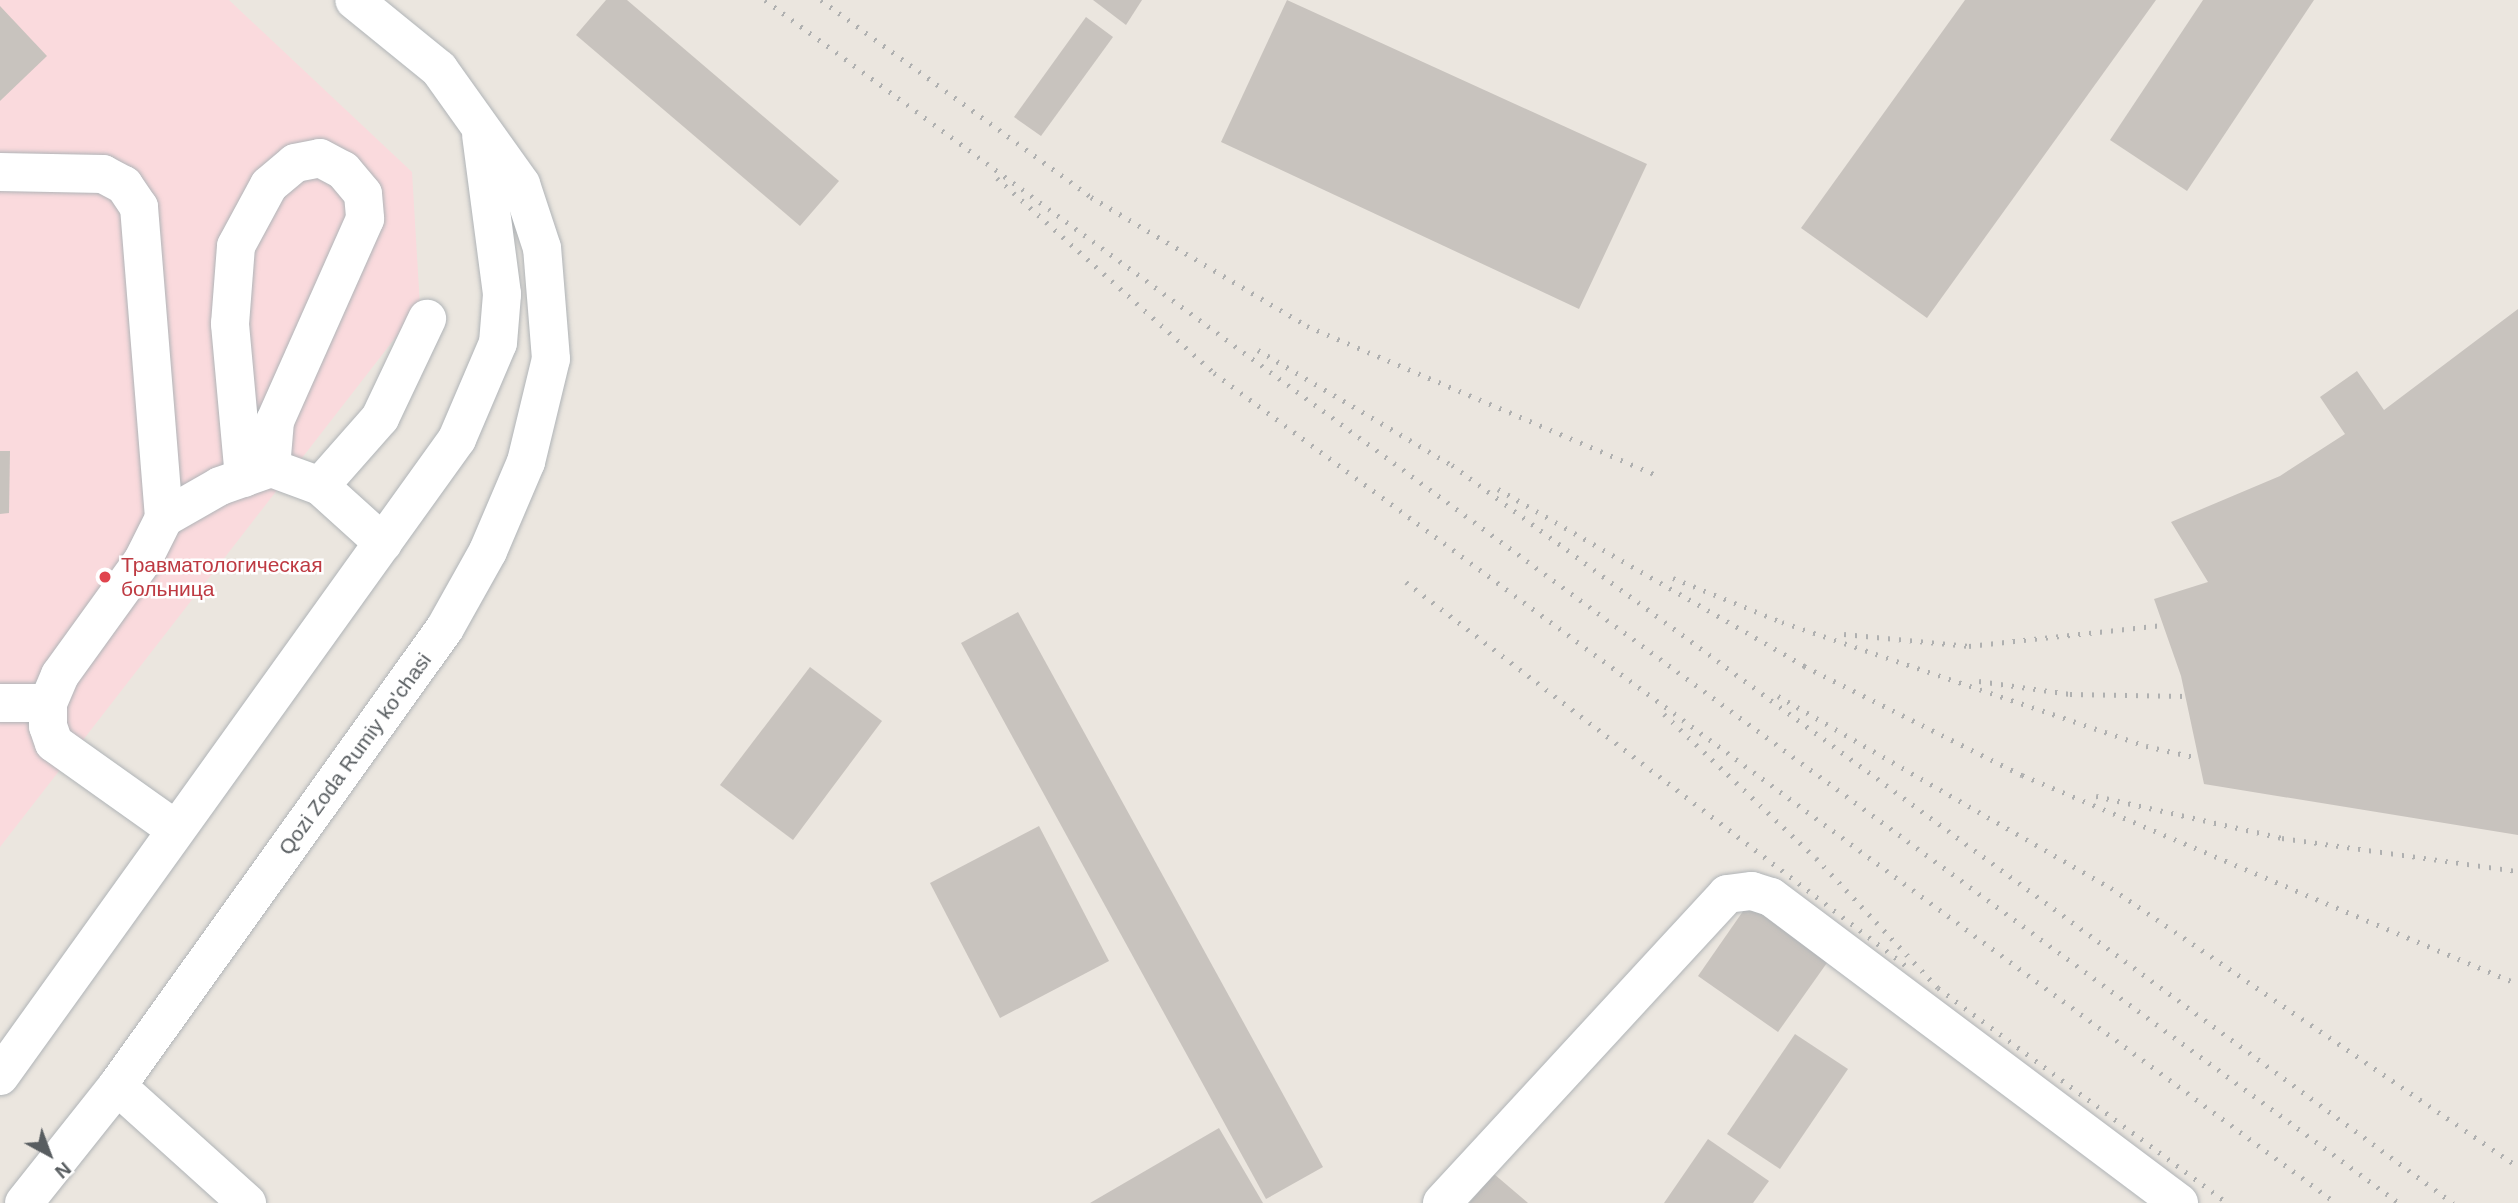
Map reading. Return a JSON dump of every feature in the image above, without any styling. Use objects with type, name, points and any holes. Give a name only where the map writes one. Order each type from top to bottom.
[{"type":"street","name":"Qozi Zoda Rumiy ko'chasi","points":[[24,1203],[117,1086],[445,628],[488,551],[526,462],[551,359],[542,248],[521,184],[439,69],[355,0]]},
{"type":"street","points":[[0,1076],[457,439],[498,343],[499,238],[478,123]]},
{"type":"street","points":[[320,158],[343,170],[363,194],[365,219],[275,421],[257,473],[230,324],[236,246],[269,185],[295,163],[320,158]]},
{"type":"street","points":[[0,172],[103,174],[124,185],[139,207],[164,519]]},
{"type":"street","points":[[320,486],[380,418],[427,319]]},
{"type":"street","points":[[175,829],[54,743],[48,703],[164,519],[257,473],[320,486],[383,543]]},
{"type":"street","points":[[0,703],[48,703]]},
{"type":"street","points":[[1442,1203],[1727,894],[1752,891],[1771,897],[2179,1203]]},
{"type":"street","points":[[117,1086],[247,1203]]},
{"type":"shaded area","name":"Травматологическая больница","points":[[0,0],[229,0],[412,172],[420,306],[0,847]]},
{"type":"building","points":[[606,0],[627,0],[839,181],[800,226],[576,35]]},
{"type":"building","points":[[1093,0],[1142,0],[1126,25]]},
{"type":"building","points":[[1287,0],[1647,164],[1579,309],[1221,142]]},
{"type":"building","points":[[1965,0],[2156,0],[1927,318],[1801,228]]},
{"type":"building","points":[[2203,0],[2314,0],[2187,191],[2110,140]]},
{"type":"building","points":[[0,6],[47,56],[0,101]]},
{"type":"building","points":[[1086,17],[1113,37],[1041,136],[1014,117]]},
{"type":"building","points":[[2518,309],[2518,835],[2204,784],[2181,676],[2154,599],[2208,582],[2171,522],[2280,476],[2345,434],[2320,397],[2357,371],[2384,410]]},
{"type":"building","points":[[0,451],[10,451],[9,513],[0,514]]},
{"type":"building","points":[[1018,612],[1323,1167],[1266,1199],[961,643]]},
{"type":"building","points":[[810,667],[882,721],[793,840],[720,785]]},
{"type":"building","points":[[1039,826],[1109,961],[1000,1018],[930,883]]},
{"type":"building","points":[[1748,904],[1829,960],[1778,1032],[1698,976]]},
{"type":"building","points":[[1795,1034],[1848,1069],[1780,1169],[1727,1134]]},
{"type":"building","points":[[1219,1128],[1263,1203],[1090,1203]]},
{"type":"building","points":[[1708,1139],[1769,1181],[1753,1203],[1664,1203]]},
{"type":"building","points":[[1494,1174],[1528,1203],[1469,1203]]},
{"type":"railway","points":[[765,0],[2399,1203]]},
{"type":"railway","points":[[821,0],[1091,197],[1307,326],[1659,476]]},
{"type":"railway","points":[[997,178],[1214,373],[2336,1203]]},
{"type":"railway","points":[[1258,350],[1452,465],[2453,1203]]},
{"type":"railway","points":[[1498,489],[1804,666],[2022,775],[2518,984]]},
{"type":"railway","points":[[1673,578],[1782,622],[2146,746],[2199,758]]},
{"type":"railway","points":[[1406,582],[1909,968]]},
{"type":"railway","points":[[1844,634],[1969,646],[2163,625]]},
{"type":"railway","points":[[1979,681],[2070,694],[2185,696]]},
{"type":"railway","points":[[1778,696],[2111,888],[2518,1167]]},
{"type":"railway","points":[[1664,714],[1816,858],[1938,988],[2228,1203]]},
{"type":"railway","points":[[2096,796],[2282,838],[2518,871]]},
{"type":"place","name":"Травматологическая больница","points":[[105,577]]}]
